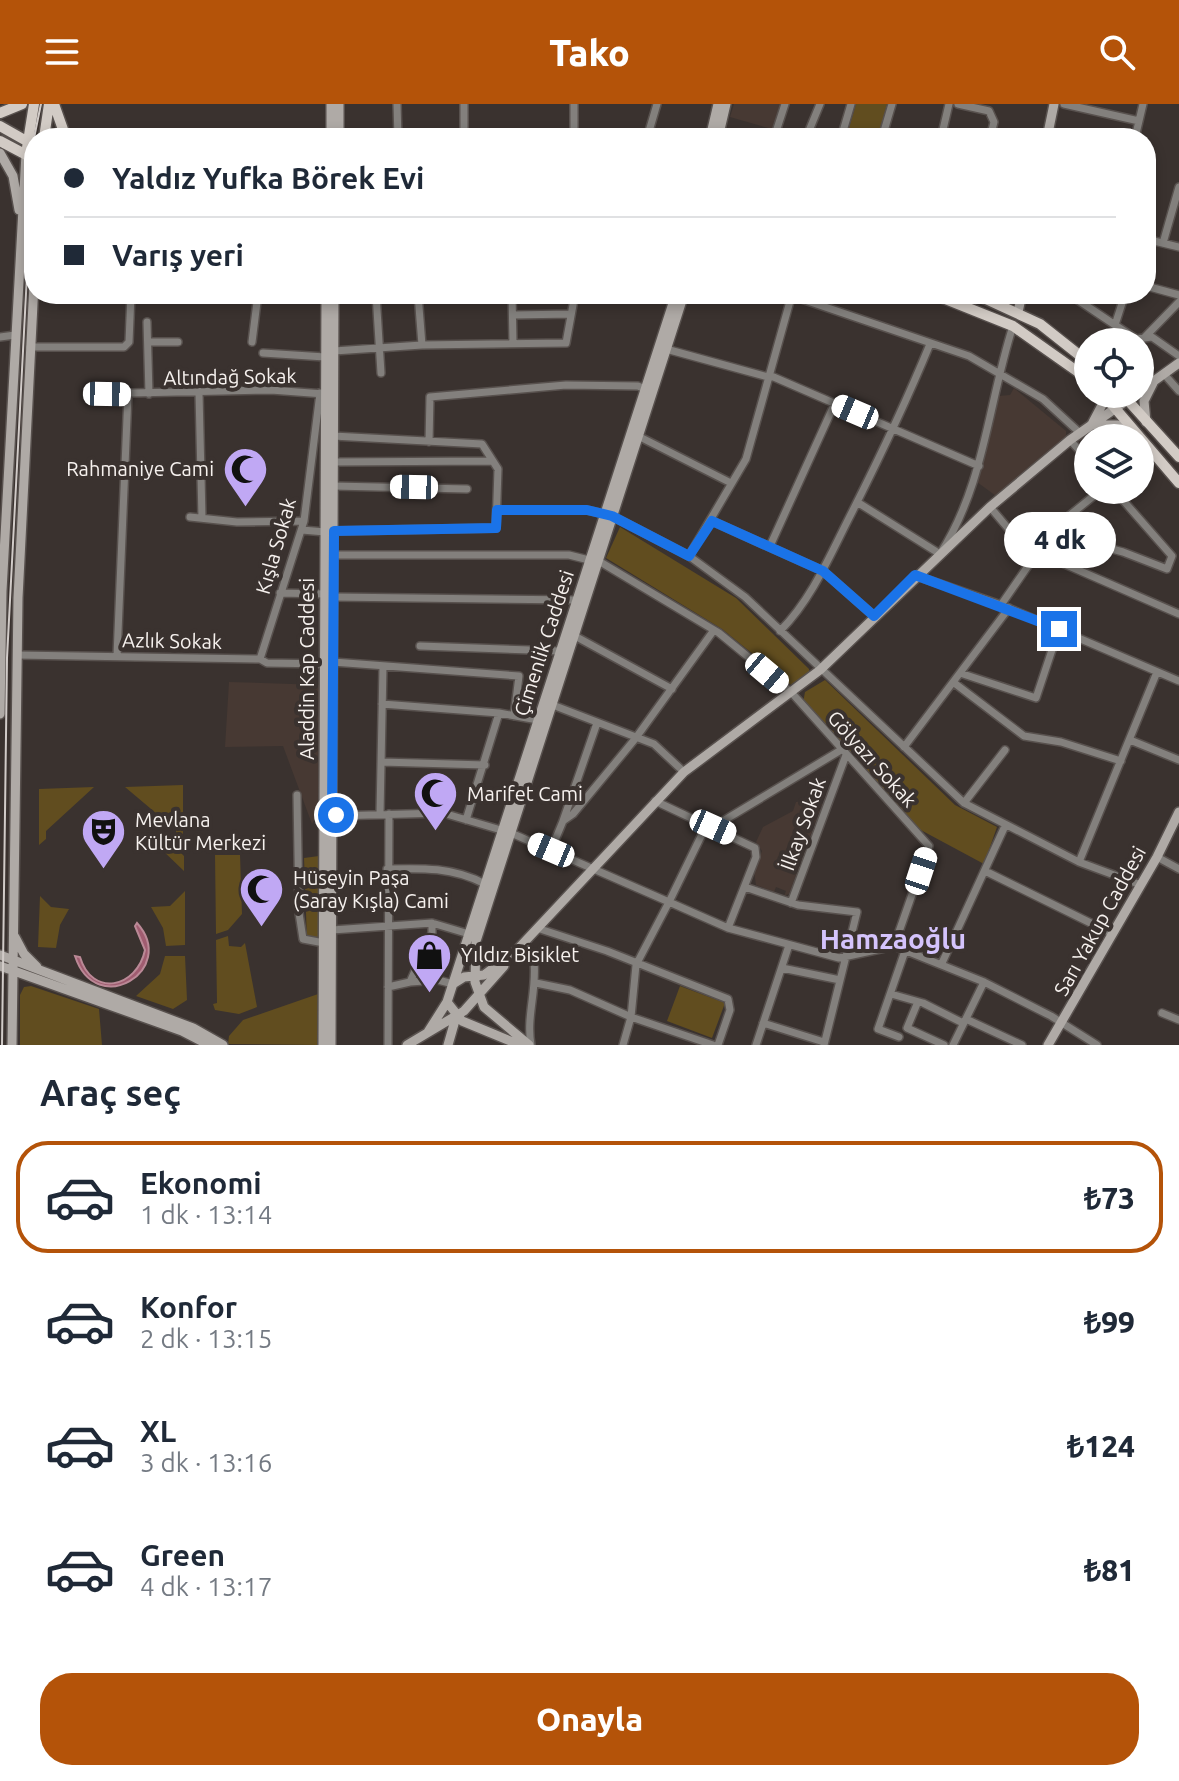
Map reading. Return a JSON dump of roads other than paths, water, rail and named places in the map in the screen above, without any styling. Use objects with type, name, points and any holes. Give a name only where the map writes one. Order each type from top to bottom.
[{"type":"main road","points":[[0,113],[22,104]]},
{"type":"main road","points":[[32,128],[34,104]]},
{"type":"main road","points":[[46,128],[52,104]]},
{"type":"main road","points":[[52,104],[62,128]]},
{"type":"main road","points":[[0,126],[24,139]]},
{"type":"main road","points":[[0,141],[24,153]]},
{"type":"main road","points":[[958,304],[1013,326],[1074,369]]},
{"type":"main road","points":[[999,304],[1018,312],[1074,352]]},
{"type":"main road","points":[[1116,408],[1130,424]]},
{"type":"main road","points":[[1140,408],[1147,424]]},
{"type":"main road","points":[[1154,431],[1179,457]]},
{"type":"main road","points":[[1154,453],[1179,483]]},
{"type":"street","points":[[331,104],[331,128]]},
{"type":"street","points":[[339,128],[339,104],[347,104]]},
{"type":"street","points":[[397,104],[398,128]]},
{"type":"street","points":[[464,104],[464,128]]},
{"type":"street","points":[[574,104],[574,128]]},
{"type":"street","points":[[650,128],[657,104]]},
{"type":"street","points":[[712,128],[718,104]]},
{"type":"street","points":[[720,128],[726,104]]},
{"type":"street","points":[[777,128],[785,104]]},
{"type":"street","points":[[810,128],[820,104]]},
{"type":"street","points":[[844,128],[851,104]]},
{"type":"street","points":[[884,128],[892,104]]},
{"type":"street","points":[[943,128],[949,104]]},
{"type":"street","points":[[958,104],[989,111],[994,118],[992,128]]},
{"type":"street","points":[[1049,128],[1054,104]]},
{"type":"street","points":[[1064,104],[1139,121]]},
{"type":"street","points":[[1137,128],[1143,104]]},
{"type":"street","points":[[0,153],[13,176],[22,226]]},
{"type":"street","points":[[1163,243],[1179,189]]},
{"type":"street","points":[[0,714],[4,489],[24,208]]},
{"type":"street","points":[[1156,241],[1179,247]]},
{"type":"street","points":[[1156,289],[1179,295]]},
{"type":"street","points":[[1154,328],[1179,302]]},
{"type":"street","points":[[12,1045],[17,655],[33,304]]},
{"type":"street","points":[[30,347],[124,347],[129,342],[131,304]]},
{"type":"street","points":[[252,342],[257,304]]},
{"type":"street","name":"Aladdin Kap Caddesi","points":[[323,1045],[330,463],[333,436],[327,304]]},
{"type":"street","name":"Aladdin Kap Caddesi","points":[[330,596],[333,555],[329,532],[333,486],[323,393],[330,354],[333,304]]},
{"type":"street","points":[[377,304],[381,373]]},
{"type":"street","points":[[419,304],[422,345]]},
{"type":"street","points":[[512,304],[513,343]]},
{"type":"street","points":[[263,353],[330,354],[422,345],[566,343],[573,304]]},
{"type":"street","name":"Çimenlik Caddesi","points":[[428,1032],[447,1002],[485,884],[550,704],[673,304]]},
{"type":"street","name":"Çimenlik Caddesi","points":[[607,515],[638,436],[681,304]]},
{"type":"street","points":[[689,556],[712,521],[729,482],[746,459],[788,304]]},
{"type":"street","points":[[816,304],[969,356],[1043,399],[1074,427]]},
{"type":"street","points":[[1018,312],[1020,304]]},
{"type":"street","points":[[1084,304],[1120,328]]},
{"type":"street","points":[[1115,325],[1122,304]]},
{"type":"street","points":[[513,315],[571,314]]},
{"type":"street","points":[[147,322],[149,394]]},
{"type":"street","points":[[940,554],[962,520],[979,466],[998,371],[1013,326]]},
{"type":"street","points":[[0,337],[15,335]]},
{"type":"street","points":[[1154,338],[1179,356]]},
{"type":"street","points":[[148,342],[178,342]]},
{"type":"street","points":[[780,631],[795,616],[823,571],[895,429],[930,344]]},
{"type":"street","points":[[666,349],[768,376],[979,466]]},
{"type":"street","points":[[1154,380],[1179,363]]},
{"type":"street","points":[[1159,377],[1179,391]]},
{"type":"street","points":[[1147,424],[1144,401],[1159,377]]},
{"type":"street","points":[[429,442],[430,397],[566,385],[638,386],[645,389]]},
{"type":"street","name":"Altındağ Sokak","points":[[87,394],[271,390],[323,393]]},
{"type":"street","points":[[199,393],[202,518]]},
{"type":"street","name":"Kışla Sokak","points":[[260,659],[302,530],[323,393]]},
{"type":"street","points":[[117,656],[128,394]]},
{"type":"street","points":[[770,546],[835,403]]},
{"type":"street","points":[[1092,424],[1116,408]]},
{"type":"street","points":[[302,530],[496,528],[498,469],[482,444],[333,436]]},
{"type":"street","points":[[638,436],[729,482]]},
{"type":"street","points":[[407,1045],[456,1017],[684,772],[820,670],[915,575],[1074,437]]},
{"type":"street","points":[[1070,440],[1074,444]]},
{"type":"street","points":[[311,465],[491,461]]},
{"type":"street","points":[[333,486],[467,489]]},
{"type":"street","points":[[857,502],[940,554]]},
{"type":"street","points":[[1028,549],[1084,504]]},
{"type":"street","points":[[1049,532],[1123,552],[1167,569],[1172,556],[1126,504]]},
{"type":"street","points":[[990,507],[1028,549],[1179,614]]},
{"type":"street","points":[[497,510],[587,510],[607,515],[689,556],[745,597],[964,803],[1079,862],[1141,885]]},
{"type":"street","points":[[190,517],[237,522],[304,521]]},
{"type":"street","points":[[712,521],[823,571],[874,616]]},
{"type":"street","points":[[904,747],[960,673],[1037,553]]},
{"type":"street","points":[[333,555],[538,554],[593,560]]},
{"type":"street","name":"Çimenlik Caddesi","points":[[478,993],[474,952],[538,720],[576,600],[593,560]]},
{"type":"street","name":"Gölyazı Sokak","points":[[593,560],[714,630],[791,692],[929,846],[894,946]]},
{"type":"street","points":[[915,575],[1005,607],[1157,672],[1178,678]]},
{"type":"street","points":[[280,593],[576,600]]},
{"type":"street","points":[[960,673],[1036,698],[1059,629]]},
{"type":"street","points":[[563,821],[573,814],[635,739],[714,630]]},
{"type":"street","points":[[573,635],[672,689]]},
{"type":"street","points":[[420,646],[560,651]]},
{"type":"street","name":"Azlık Sokak","points":[[17,655],[260,659],[267,663],[329,663],[519,676],[514,716]]},
{"type":"street","points":[[380,814],[383,666]]},
{"type":"street","points":[[1079,862],[1157,672]]},
{"type":"street","points":[[953,682],[1024,736],[1061,742],[1121,761]]},
{"type":"street","points":[[382,704],[499,713],[538,720]]},
{"type":"street","points":[[550,704],[654,744],[684,772]]},
{"type":"street","points":[[466,820],[499,713]]},
{"type":"street","points":[[551,850],[597,723]]},
{"type":"street","points":[[1130,740],[1179,760]]},
{"type":"street","points":[[964,803],[1005,750]]},
{"type":"street","points":[[623,1045],[631,1017],[636,965],[710,825],[843,752]]},
{"type":"street","name":"İlkay Sokak","points":[[791,903],[843,752]]},
{"type":"street","points":[[382,762],[485,765]]},
{"type":"street","points":[[297,795],[299,913],[303,939],[324,943]]},
{"type":"street","points":[[655,801],[755,848],[756,857],[728,928]]},
{"type":"street","name":"Sarı Yakup Caddesi","points":[[1048,1045],[1157,857],[1179,812]]},
{"type":"street","points":[[328,815],[443,813],[506,832],[597,868],[728,928],[839,958],[894,946],[984,982],[1097,1045]]},
{"type":"street","points":[[388,1045],[389,814]]},
{"type":"street","name":"Aladdin Kap Caddesi","points":[[328,815],[332,930],[331,1045]]},
{"type":"street","points":[[942,963],[1005,826]]},
{"type":"street","points":[[1157,857],[1179,869]]},
{"type":"street","points":[[387,869],[429,868],[467,874],[485,884]]},
{"type":"street","points":[[985,871],[1113,934]]},
{"type":"street","points":[[745,887],[791,903],[857,912],[824,1043],[763,1023]]},
{"type":"street","points":[[332,930],[432,923],[469,934]]},
{"type":"street","points":[[410,982],[432,933],[432,923]]},
{"type":"street","points":[[536,983],[570,990],[631,1017],[716,1045],[730,1010],[728,999],[540,929]]},
{"type":"street","points":[[14,930],[29,960],[53,977]]},
{"type":"street","points":[[756,1045],[789,945]]},
{"type":"street","points":[[388,987],[438,980],[453,984],[460,978],[484,975],[516,951]]},
{"type":"street","points":[[516,951],[534,962],[536,983],[529,1024],[530,1045]]},
{"type":"street","points":[[905,951],[878,1029],[897,1041],[907,1028],[917,1004]]},
{"type":"street","points":[[474,952],[484,964],[497,965]]},
{"type":"street","points":[[0,955],[40,979],[182,1031],[209,1045]]},
{"type":"street","points":[[0,966],[13,964],[53,977],[193,1028],[223,1045]]},
{"type":"street","points":[[782,968],[840,980]]},
{"type":"street","points":[[12,993],[19,981],[40,979]]},
{"type":"street","points":[[953,1045],[984,982]]},
{"type":"street","points":[[478,993],[489,1013],[530,1045]]},
{"type":"street","points":[[891,994],[917,1004],[923,1003],[1022,1045]]},
{"type":"street","points":[[447,1002],[456,1017],[520,1045]]},
{"type":"street","points":[[1162,1013],[1179,1020]]},
{"type":"street","points":[[448,1043],[456,1017]]},
{"type":"street","points":[[907,1028],[944,1045]]},
{"type":"street","points":[[428,1032],[441,1032],[448,1043]]},
{"type":"tram line","points":[[36,128],[41,104]]},
{"type":"tram line","points":[[2,1045],[7,658],[25,304]]},
{"type":"place","name":"Rahmaniye Cami","points":[[245,508]]},
{"type":"place","name":"Marifet Cami","points":[[436,833]]},
{"type":"place","name":"Mevlana Kültür Merkezi","points":[[104,870]]},
{"type":"place","name":"Hüseyin Paşa (Saray Kışla) Cami","points":[[262,929]]},
{"type":"place","name":"Yıldız Bisiklet","points":[[430,994]]},
{"type":"district","name":"Hamzaoğlu","points":[[893,939]]}]
